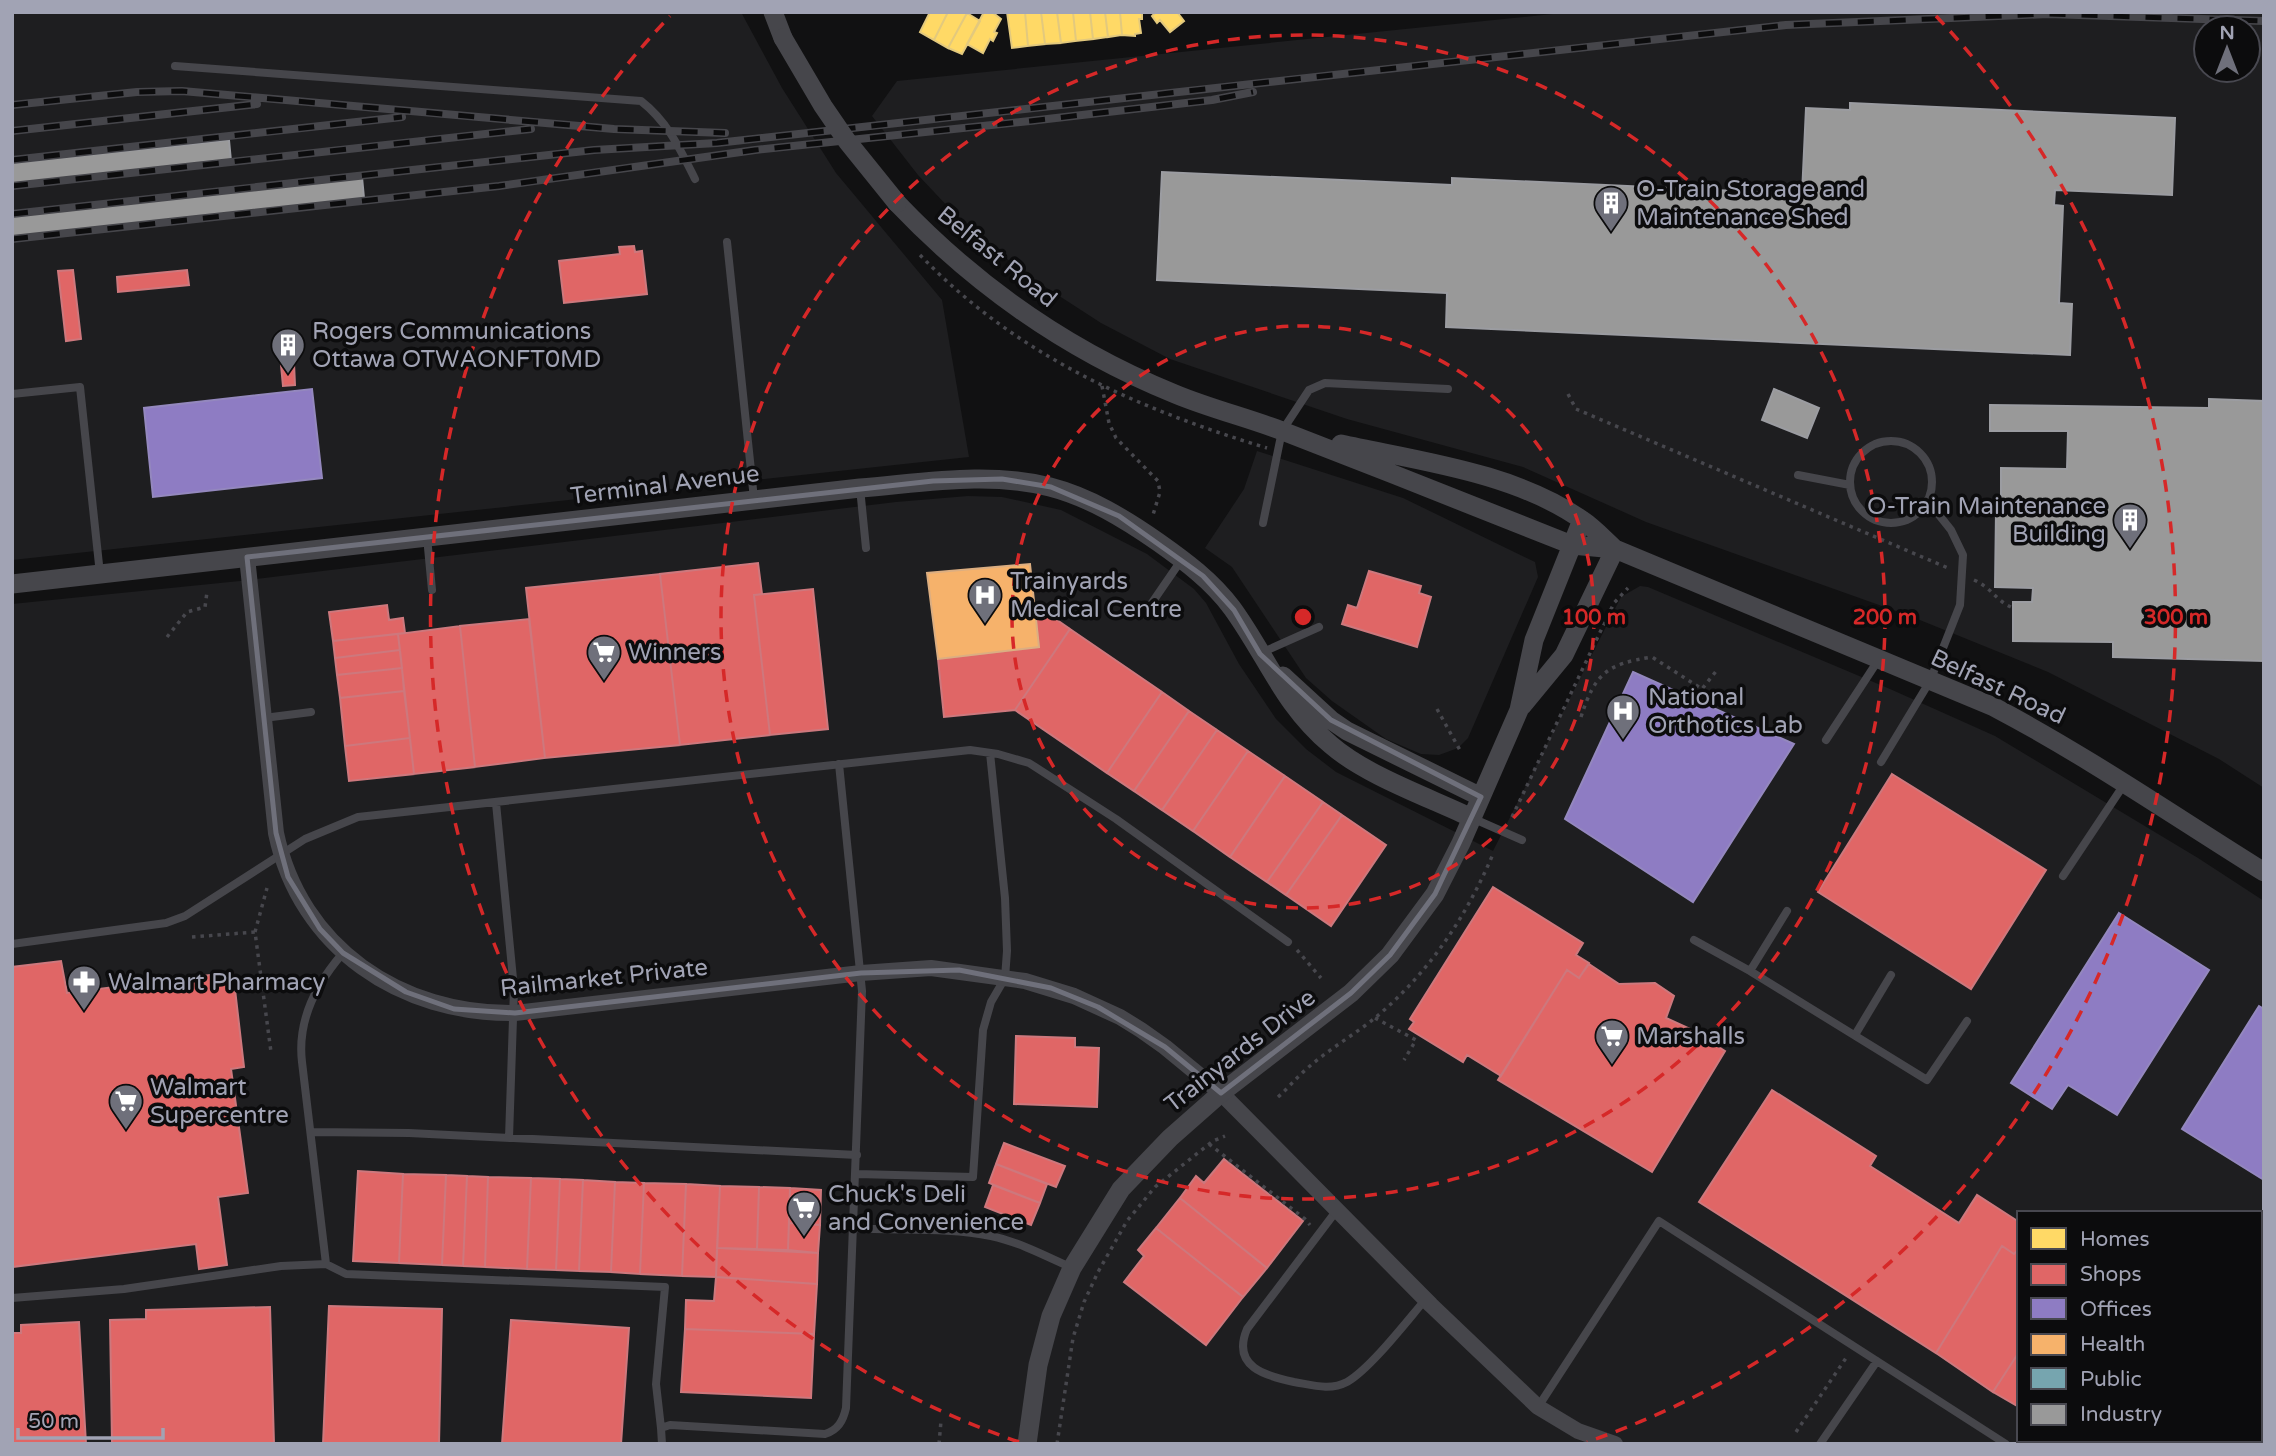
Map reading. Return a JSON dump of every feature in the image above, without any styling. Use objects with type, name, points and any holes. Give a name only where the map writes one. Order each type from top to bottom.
[{"type":"street","name":"Belfast Road","points":[[773,12],[783,38],[829,115],[897,203],[927,234],[992,290],[1061,337],[1174,394],[1282,430],[1572,545],[1615,548]]},
{"type":"street","name":"Belfast Road","points":[[1282,430],[1475,474],[1540,496],[1582,520],[1615,548],[1994,707],[2052,738],[2264,872]]},
{"type":"street","name":"Terminal Avenue","points":[[12,584],[860,488],[970,479],[1027,482],[1051,487],[1086,500],[1142,530],[1182,559],[1219,592],[1234,610],[1300,713],[1331,746],[1374,773],[1472,818]]},
{"type":"street","name":"Trainyards Drive","points":[[1027,1444],[1033,1395],[1045,1338],[1060,1292],[1121,1189],[1170,1138],[1221,1093],[1351,993],[1390,955],[1435,894],[1519,710],[1534,640],[1582,520]]},
{"type":"street","name":"Trainyards Drive","points":[[1519,710],[1564,655],[1615,548]]},
{"type":"street","name":"Railmarket Private","points":[[247,557],[280,854],[288,877],[309,914],[329,940],[343,953],[385,981],[431,1002],[477,1012],[515,1013],[861,973],[931,968],[1005,978],[1051,988],[1120,1017],[1165,1047],[1221,1093],[1538,1407],[1578,1431],[1609,1443]]},
{"type":"street","name":"Terminal Avenue","points":[[1260,654],[1311,702],[1347,731],[1481,797]]},
{"type":"lane","points":[[175,66],[641,101],[653,110],[671,132],[695,179]]},
{"type":"lane","points":[[727,242],[754,499]]},
{"type":"lane","points":[[1263,523],[1282,430],[1309,390],[1316,385],[1336,383],[1448,389]]},
{"type":"lane","points":[[12,394],[80,387],[100,575]]},
{"type":"lane","points":[[1899,442],[1918,452],[1930,469],[1927,500],[1921,509],[1903,521],[1882,522],[1863,512],[1856,504],[1850,485],[1854,464],[1860,455],[1878,443],[1899,442]]},
{"type":"lane","points":[[1798,475],[1850,485]]},
{"type":"lane","points":[[860,488],[866,548]]},
{"type":"lane","points":[[1881,762],[1930,681],[1959,605],[1963,555],[1951,530],[1927,500]]},
{"type":"lane","points":[[427,537],[432,590]]},
{"type":"lane","points":[[1147,610],[1182,559]]},
{"type":"lane","points":[[1260,654],[1320,627]]},
{"type":"lane","points":[[1826,740],[1879,659]]},
{"type":"lane","points":[[264,718],[311,712]]},
{"type":"lane","points":[[12,944],[166,923],[185,915],[305,839],[358,817],[970,750],[990,752],[1029,763],[1070,788],[1287,942]]},
{"type":"lane","points":[[857,1174],[973,1177],[983,1030],[991,1002],[1005,978],[1007,951],[1005,898],[990,752]]},
{"type":"lane","points":[[661,1428],[670,1425],[825,1434],[832,1431],[844,1418],[857,1174],[861,973],[839,764]]},
{"type":"lane","points":[[2063,876],[2125,783]]},
{"type":"lane","points":[[496,803],[515,1013],[509,1138]]},
{"type":"lane","points":[[1472,818],[1522,840]]},
{"type":"lane","points":[[1750,971],[1787,911]]},
{"type":"lane","points":[[1694,940],[1750,971],[1927,1080],[1967,1021]]},
{"type":"lane","points":[[326,1264],[300,1049],[301,1035],[313,996],[343,953]]},
{"type":"lane","points":[[1855,1035],[1891,975]]},
{"type":"lane","points":[[311,1132],[509,1138],[857,1155]]},
{"type":"lane","points":[[1337,1210],[1247,1329],[1244,1353],[1251,1366],[1268,1377],[1319,1387],[1344,1383],[1360,1372],[1426,1299]]},
{"type":"lane","points":[[1538,1407],[1659,1221],[2006,1444]]},
{"type":"lane","points":[[854,1228],[993,1237],[1072,1268]]},
{"type":"lane","points":[[12,1298],[124,1289],[281,1266],[326,1264],[346,1274],[664,1287],[656,1384],[662,1444]]},
{"type":"lane","points":[[1820,1444],[1877,1361]]},
{"type":"path","points":[[1102,386],[1109,423],[1116,438],[1154,476],[1160,486],[1159,500],[1152,518],[1142,530]]},
{"type":"path","points":[[1568,394],[1576,409],[1962,574],[1989,587],[2002,604],[2013,608]]},
{"type":"path","points":[[1512,817],[1614,604],[1628,588]]},
{"type":"path","points":[[167,637],[187,612],[205,607],[207,592]]},
{"type":"path","points":[[1581,717],[1598,680],[1611,667],[1652,657],[1702,689],[1717,670]]},
{"type":"path","points":[[1437,709],[1461,752]]},
{"type":"path","points":[[1278,1097],[1300,1075],[1375,1018],[1414,981],[1457,926],[1480,886],[1493,854]]},
{"type":"path","points":[[267,888],[255,932],[271,1052]]},
{"type":"path","points":[[192,937],[255,932]]},
{"type":"path","points":[[1287,942],[1306,958],[1321,978]]},
{"type":"path","points":[[1375,1018],[1416,1040],[1404,1060]]},
{"type":"path","points":[[1056,1444],[1069,1354],[1078,1318],[1091,1286],[1127,1221],[1155,1187],[1209,1144],[1225,1136]]},
{"type":"path","points":[[1209,1144],[1310,1225]]},
{"type":"path","points":[[1796,1433],[1847,1356]]},
{"type":"path","points":[[939,1444],[941,1421]]},
{"type":"highlighted area","points":[[1002,479],[1051,487],[1119,516],[1203,576],[1234,610],[1260,654],[1331,720],[1481,797],[1435,894],[1390,955],[1351,993],[1221,1093],[1165,1047],[1098,1007],[1051,988],[959,970],[861,973],[515,1013],[454,1009],[406,992],[343,953],[320,929],[288,877],[276,833],[247,557],[933,481]]},
{"type":"shaded area","points":[[12,12],[741,12],[782,88],[836,173],[942,300],[969,457],[12,560]]},
{"type":"shaded area","points":[[1572,12],[2264,12],[2264,788],[2219,759],[2048,672],[1910,616],[1646,522],[1523,467],[1347,419],[1170,359],[1101,323],[1030,277],[968,228],[918,175],[872,116],[897,81]]},
{"type":"shaded area","points":[[1257,451],[1403,498],[1535,562],[1538,577],[1468,738],[1458,748],[1439,755],[1421,754],[1386,739],[1332,701],[1306,678],[1232,567],[1205,548],[1244,489]]},
{"type":"shaded area","points":[[968,496],[1002,497],[1061,510],[1147,554],[1194,589],[1206,603],[1239,664],[1276,719],[1306,749],[1336,772],[1493,851],[1621,597],[1640,586],[1648,587],[1890,689],[1995,736],[2198,858],[2264,901],[2264,1444],[12,1444],[12,604],[240,581],[896,502]]},
{"type":"building: Homes","points":[[930,12],[948,12],[934,40],[920,32]]},
{"type":"building: Homes","points":[[948,12],[967,13],[948,48],[934,40]]},
{"type":"building: Homes","points":[[984,12],[992,12],[1001,19],[994,32],[997,33],[993,41],[990,39],[983,53],[967,44]]},
{"type":"building: Homes","points":[[1007,12],[1025,12],[1028,46],[1012,48]]},
{"type":"building: Homes","points":[[1025,12],[1041,12],[1045,44],[1028,46]]},
{"type":"building: Homes","points":[[1041,12],[1057,12],[1061,43],[1045,44]]},
{"type":"building: Homes","points":[[1057,12],[1073,12],[1076,41],[1061,43]]},
{"type":"building: Homes","points":[[1073,12],[1090,12],[1093,39],[1076,41]]},
{"type":"building: Homes","points":[[1090,12],[1105,12],[1108,37],[1093,39]]},
{"type":"building: Homes","points":[[1105,12],[1120,12],[1122,35],[1108,37]]},
{"type":"building: Homes","points":[[1120,12],[1142,12],[1142,19],[1139,19],[1141,33],[1135,36],[1122,35]]},
{"type":"building: Homes","points":[[1153,12],[1177,12],[1184,21],[1170,32],[1160,20],[1157,23],[1152,16]]},
{"type":"building: Homes","points":[[967,13],[980,21],[962,54],[948,48]]},
{"type":"building: Shops","points":[[634,246],[635,252],[642,251],[647,294],[564,303],[559,261],[620,254],[619,247]]},
{"type":"building: Shops","points":[[73,270],[81,339],[66,341],[58,271]]},
{"type":"building: Shops","points":[[187,270],[189,285],[118,292],[117,277]]},
{"type":"building: Shops","name":"Rogers Communications Ottawa OTWAONFT0MD","points":[[294,363],[295,385],[283,386],[281,365]]},
{"type":"building: Shops","points":[[758,563],[762,594],[754,595],[770,735],[680,745],[660,574]]},
{"type":"building: Shops","points":[[1369,571],[1421,586],[1419,593],[1431,597],[1417,647],[1342,624],[1348,605],[1357,608]]},
{"type":"building: Shops","name":"Winners","points":[[660,574],[680,745],[545,758],[526,588]]},
{"type":"building: Shops","points":[[813,589],[828,729],[770,735],[754,595]]},
{"type":"building: Shops","points":[[1034,604],[1070,629],[1015,710],[944,717],[938,659],[1039,647]]},
{"type":"building: Shops","points":[[387,605],[389,620],[403,618],[405,633],[333,641],[329,612]]},
{"type":"building: Shops","points":[[529,619],[545,758],[475,767],[460,626]]},
{"type":"building: Shops","points":[[460,626],[475,767],[414,774],[398,634]]},
{"type":"building: Shops","points":[[1070,629],[1162,692],[1107,773],[1015,710]]},
{"type":"building: Shops","points":[[398,634],[400,650],[335,658],[333,641]]},
{"type":"building: Shops","points":[[400,650],[402,668],[337,675],[335,658]]},
{"type":"building: Shops","points":[[402,668],[404,691],[340,698],[337,675]]},
{"type":"building: Shops","points":[[404,691],[410,738],[345,746],[340,698]]},
{"type":"building: Shops","points":[[1162,692],[1189,711],[1134,791],[1107,773]]},
{"type":"building: Shops","points":[[1189,711],[1217,730],[1162,810],[1134,791]]},
{"type":"building: Shops","points":[[1217,730],[1248,751],[1193,831],[1162,810]]},
{"type":"building: Shops","points":[[410,738],[414,774],[349,781],[345,746]]},
{"type":"building: Shops","points":[[1248,751],[1285,776],[1230,857],[1193,831]]},
{"type":"building: Shops","points":[[1892,774],[2046,870],[1971,989],[1818,892]]},
{"type":"building: Shops","points":[[1285,776],[1323,802],[1267,882],[1230,857]]},
{"type":"building: Shops","points":[[1323,802],[1342,815],[1286,895],[1267,882]]},
{"type":"building: Shops","points":[[1342,815],[1386,845],[1331,926],[1286,895]]},
{"type":"building: Shops","points":[[1493,887],[1583,943],[1576,955],[1589,963],[1579,978],[1567,970],[1501,1076],[1467,1055],[1463,1062],[1409,1029],[1414,1022],[1410,1019]]},
{"type":"building: Shops","name":"Walmart Supercentre","points":[[61,961],[67,993],[233,972],[244,1067],[231,1069],[248,1193],[218,1197],[227,1265],[199,1269],[196,1244],[12,1267],[12,967]]},
{"type":"building: Shops","name":"Marshalls","points":[[1589,964],[1619,984],[1655,983],[1674,996],[1666,1018],[1690,1029],[1725,1051],[1652,1172],[1498,1080],[1567,970],[1579,978]]},
{"type":"building: Shops","points":[[1016,1036],[1075,1038],[1075,1047],[1099,1048],[1097,1107],[1014,1104]]},
{"type":"building: Shops","points":[[1772,1090],[1876,1156],[1870,1166],[1959,1223],[1977,1195],[2017,1221],[2017,1251],[2014,1254],[2002,1246],[1936,1353],[1699,1202]]},
{"type":"building: Shops","points":[[1004,1143],[1065,1166],[1056,1187],[996,1164]]},
{"type":"building: Shops","points":[[1224,1159],[1303,1221],[1267,1268],[1180,1198],[1196,1176],[1204,1183]]},
{"type":"building: Shops","points":[[996,1164],[1047,1184],[1040,1203],[989,1183]]},
{"type":"building: Shops","points":[[358,1171],[403,1174],[399,1263],[353,1261]]},
{"type":"building: Shops","points":[[403,1174],[446,1175],[442,1265],[399,1263]]},
{"type":"building: Shops","points":[[446,1175],[467,1176],[463,1266],[442,1265]]},
{"type":"building: Shops","points":[[467,1176],[488,1177],[485,1267],[463,1266]]},
{"type":"building: Shops","points":[[488,1177],[531,1178],[527,1269],[485,1267]]},
{"type":"building: Shops","points":[[531,1178],[560,1179],[556,1270],[527,1269]]},
{"type":"building: Shops","points":[[560,1179],[583,1180],[579,1271],[556,1270]]},
{"type":"building: Shops","points":[[583,1180],[615,1182],[611,1272],[579,1271]]},
{"type":"building: Shops","points":[[615,1182],[644,1183],[640,1274],[611,1272]]},
{"type":"building: Shops","points":[[644,1183],[686,1184],[682,1276],[640,1274]]},
{"type":"building: Shops","points":[[686,1184],[720,1186],[716,1277],[682,1276]]},
{"type":"building: Shops","points":[[993,1185],[1040,1203],[1031,1225],[985,1207]]},
{"type":"building: Shops","points":[[720,1186],[759,1187],[757,1249],[717,1248]]},
{"type":"building: Shops","points":[[759,1187],[790,1188],[788,1250],[757,1249]]},
{"type":"building: Shops","points":[[790,1188],[821,1190],[820,1225],[789,1223]]},
{"type":"building: Shops","points":[[1180,1198],[1267,1268],[1243,1297],[1156,1228]]},
{"type":"building: Shops","name":"Chuck's Deli and Convenience","points":[[789,1223],[820,1225],[818,1253],[788,1250]]},
{"type":"building: Shops","points":[[1156,1228],[1243,1297],[1206,1345],[1124,1282],[1144,1256],[1138,1250]]},
{"type":"building: Shops","points":[[2002,1246],[2014,1254],[2017,1251],[2017,1355],[1993,1392],[1936,1353]]},
{"type":"building: Shops","points":[[717,1248],[818,1253],[817,1284],[716,1277]]},
{"type":"building: Shops","points":[[716,1277],[817,1284],[814,1334],[685,1329],[686,1300],[714,1301]]},
{"type":"building: Shops","points":[[329,1306],[442,1309],[439,1444],[323,1444]]},
{"type":"building: Shops","points":[[270,1307],[274,1444],[112,1443],[110,1320],[146,1319],[146,1310]]},
{"type":"building: Shops","points":[[511,1320],[629,1328],[621,1444],[502,1444]]},
{"type":"building: Shops","points":[[79,1322],[86,1444],[12,1444],[12,1333],[21,1333],[21,1325]]},
{"type":"building: Shops","points":[[685,1329],[814,1334],[811,1398],[681,1392]]},
{"type":"building: Shops","points":[[2017,1355],[2017,1406],[1993,1392]]},
{"type":"building: Offices","points":[[312,389],[322,478],[153,497],[144,408]]},
{"type":"building: Offices","points":[[1633,672],[1794,744],[1693,902],[1565,819]]},
{"type":"building: Offices","points":[[2119,913],[2209,970],[2117,1115],[2068,1085],[2052,1109],[2011,1083]]},
{"type":"building: Offices","points":[[2259,1006],[2264,1009],[2264,1180],[2182,1129]]},
{"type":"building: Health","name":"Trainyards Medical Centre","points":[[1030,564],[1039,647],[938,659],[927,573]]},
{"type":"building: Public","points":[[2262,1360],[2264,1361],[2264,1444],[2163,1442],[2262,1442]]},
{"type":"building: Industry","name":"O-Train Storage and Maintenance Shed","points":[[1850,103],[2175,118],[2172,195],[2055,190],[2054,205],[2063,206],[2059,303],[2072,304],[2070,355],[1446,327],[1447,293],[1157,280],[1162,172],[1452,185],[1452,178],[1802,194],[1806,108],[1850,110]]},
{"type":"building: Industry","points":[[229,140],[231,161],[12,186],[12,163]]},
{"type":"building: Industry","points":[[362,177],[364,198],[12,238],[12,216]]},
{"type":"building: Industry","points":[[1774,389],[1819,408],[1807,438],[1762,420]]},
{"type":"building: Industry","name":"O-Train Maintenance Building","points":[[2209,399],[2264,401],[2264,661],[2113,657],[2113,642],[2013,641],[2013,602],[2032,602],[2033,588],[1995,587],[1996,512],[2010,512],[2010,503],[2001,503],[2001,468],[2067,469],[2068,431],[1990,431],[1990,405],[2209,408]]},
{"type":"railway","points":[[12,214],[594,150],[717,143],[1786,25],[2048,14],[2264,21]]},
{"type":"railway","points":[[12,105],[137,92],[182,91],[614,129],[725,133]]},
{"type":"railway","points":[[12,239],[499,186],[755,150],[1212,100],[1253,92]]},
{"type":"railway","points":[[12,131],[257,104]]},
{"type":"railway","points":[[12,160],[402,117]]},
{"type":"railway","points":[[12,186],[531,129]]},
{"type":"place","name":"O-Train Storage and Maintenance Shed","points":[[1611,233]]},
{"type":"place","name":"Rogers Communications Ottawa OTWAONFT0MD","points":[[288,375]]},
{"type":"place","name":"O-Train Maintenance Building","points":[[2130,550]]},
{"type":"place","name":"Trainyards Medical Centre","points":[[985,625]]},
{"type":"place","name":"Winners","points":[[604,682]]},
{"type":"place","name":"National Orthotics Lab","points":[[1623,741]]},
{"type":"place","name":"Walmart Pharmacy","points":[[84,1012]]},
{"type":"place","name":"Marshalls","points":[[1612,1066]]},
{"type":"place","name":"Walmart Supercentre","points":[[126,1131]]},
{"type":"place","name":"Chuck's Deli and Convenience","points":[[804,1238]]}]
